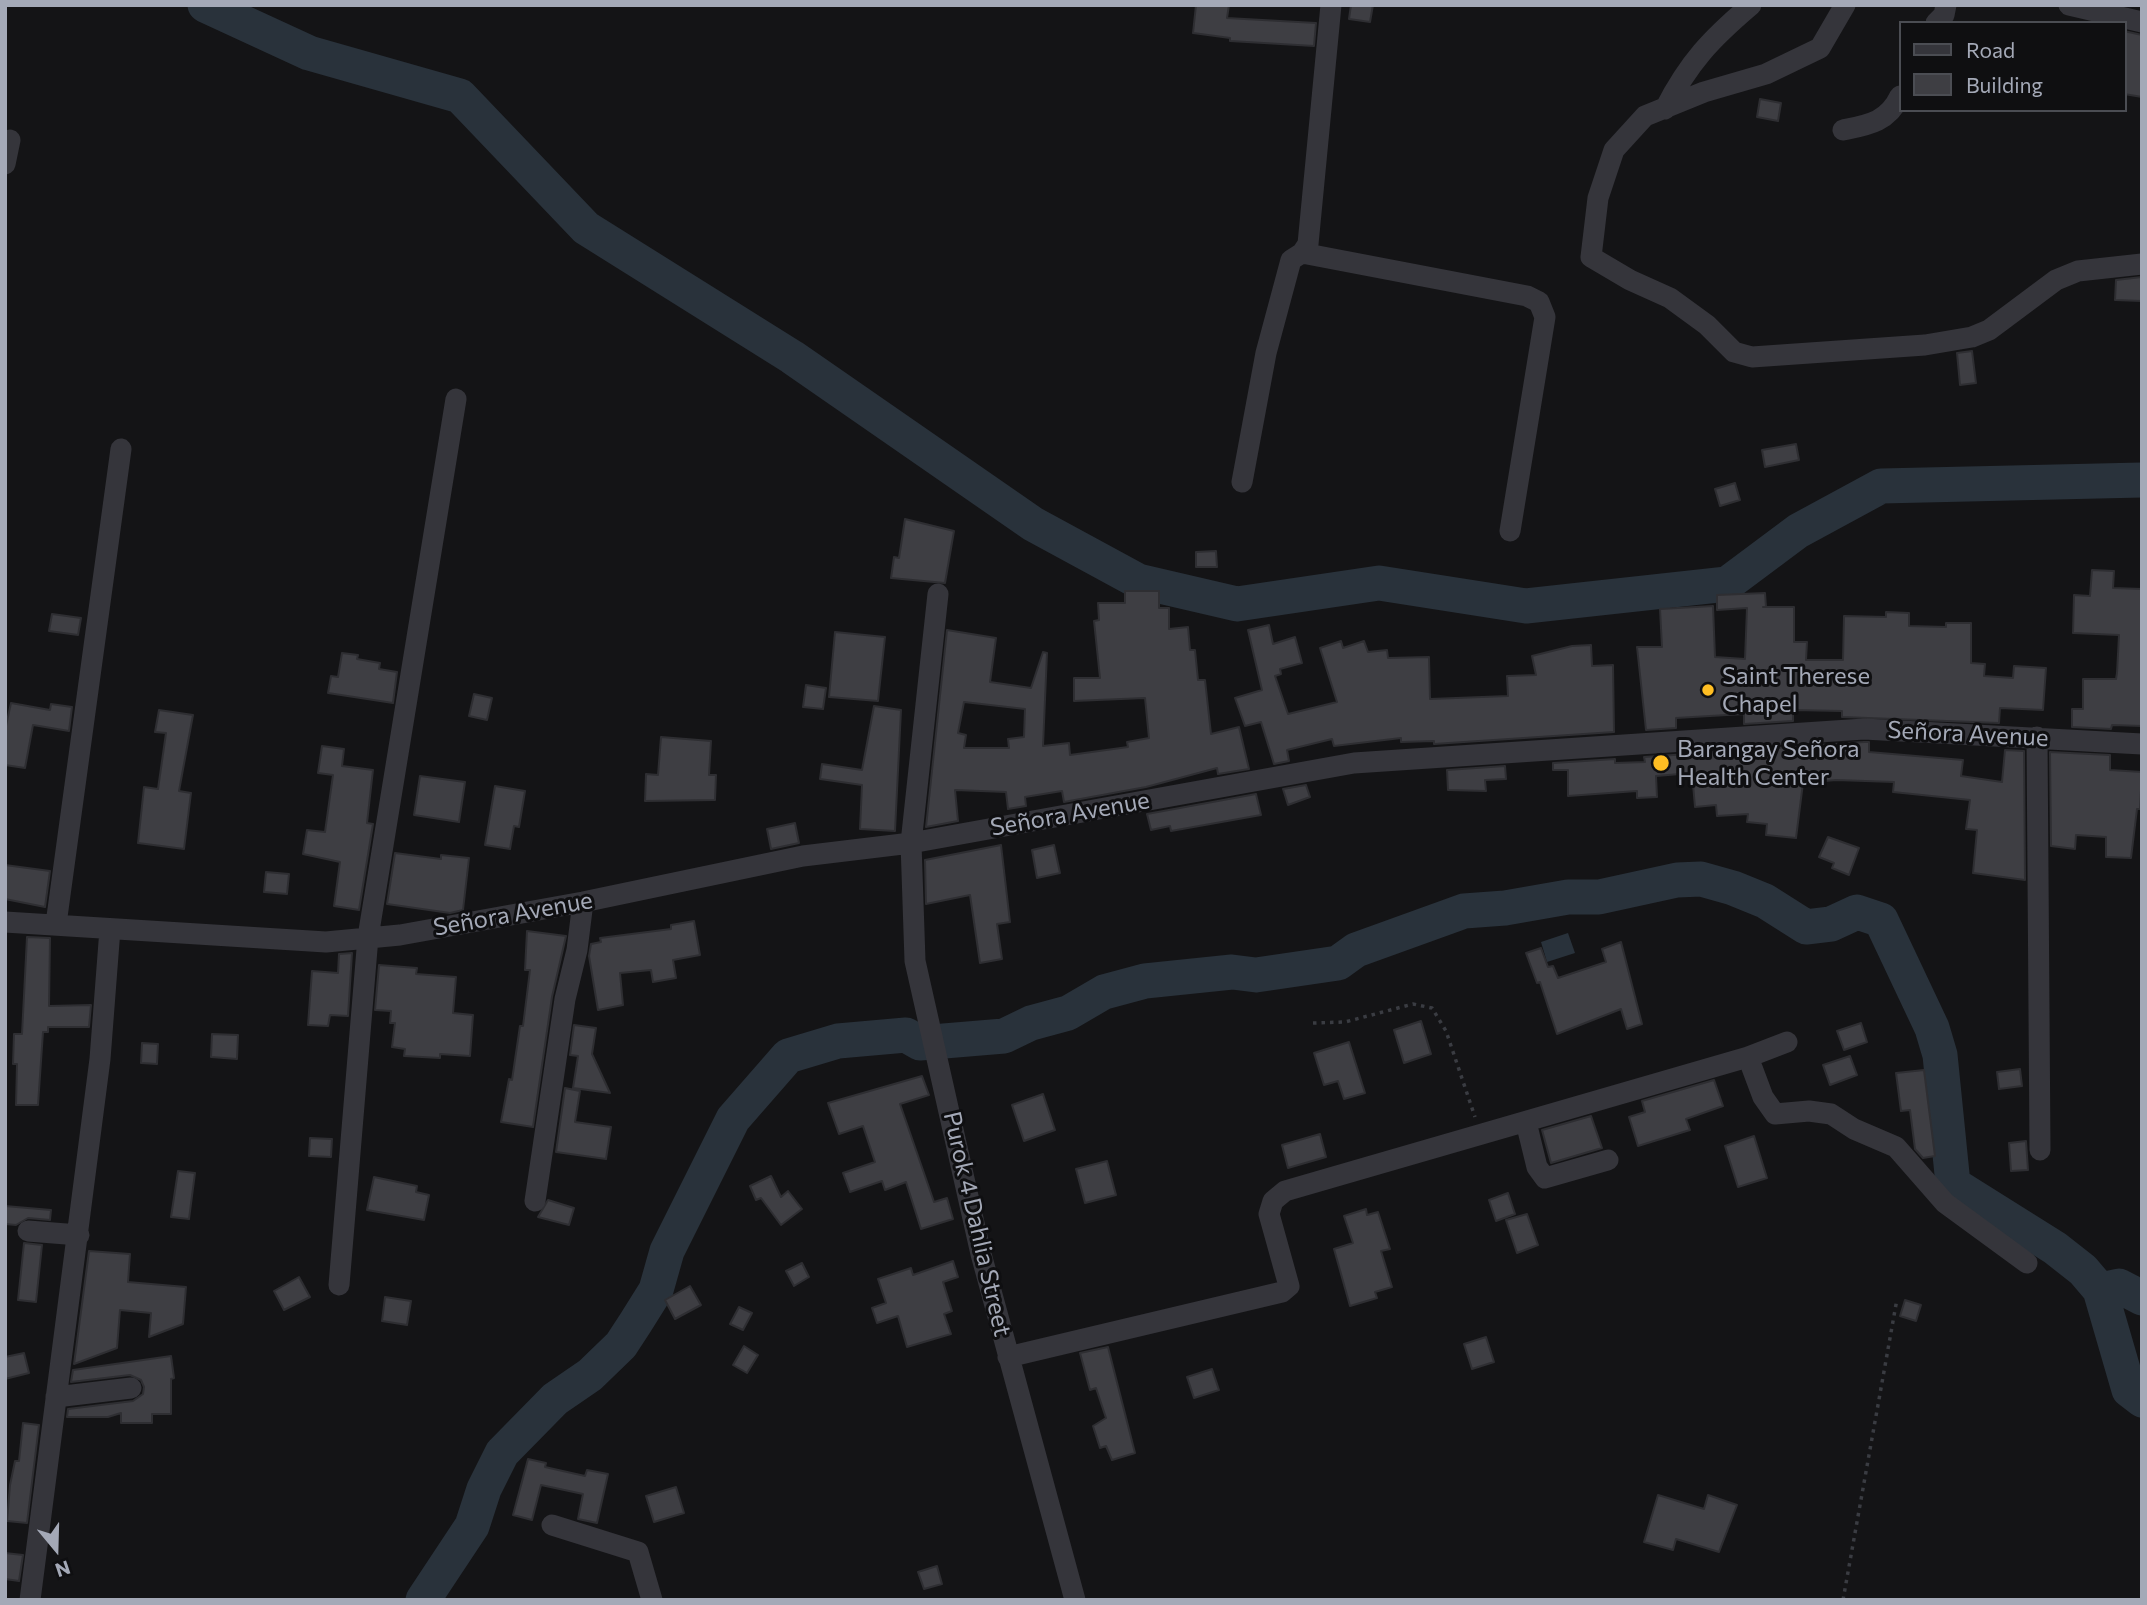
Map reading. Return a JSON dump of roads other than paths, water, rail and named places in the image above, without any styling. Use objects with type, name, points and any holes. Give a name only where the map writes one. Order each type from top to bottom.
[{"type":"street","points":[[1242,482],[1266,353],[1291,260],[1302,253],[1308,244],[1331,5]]},
{"type":"street","points":[[1665,109],[1683,72],[1716,35],[1751,5]]},
{"type":"street","points":[[1845,5],[1820,48],[1766,74],[1704,92],[1645,116],[1614,150],[1598,198],[1591,257],[1630,280],[1670,298],[1707,324],[1734,352],[1752,358],[1925,345],[1972,337],[1989,330],[2056,280],[2078,271],[2142,264]]},
{"type":"street","points":[[1938,21],[1944,15],[1946,5]]},
{"type":"street","points":[[2069,5],[2142,22]]},
{"type":"street","points":[[1843,130],[1882,120],[1894,109],[1898,100]]},
{"type":"street","points":[[5,164],[9,140]]},
{"type":"street","points":[[1302,253],[1527,296],[1539,302],[1545,317],[1510,531]]},
{"type":"street","points":[[339,1285],[368,937],[456,399]]},
{"type":"street","points":[[56,924],[121,449]]},
{"type":"street","name":"Purok 4 Dahlia Street","points":[[938,594],[911,843],[915,961],[981,1254],[1075,1600]]},
{"type":"street","name":"Señora Avenue","points":[[5,922],[326,942],[400,935],[583,902],[803,856],[911,843],[1354,763],[1864,729],[2142,744]]},
{"type":"street","points":[[2037,737],[2040,1150]]},
{"type":"street","points":[[536,1201],[565,999],[577,950],[583,902]]},
{"type":"street","points":[[30,1600],[100,1059],[110,929]]},
{"type":"street","points":[[1008,1357],[1282,1293],[1289,1286],[1269,1214],[1273,1201],[1285,1191],[1748,1057],[1787,1042]]},
{"type":"street","points":[[1748,1057],[1762,1097],[1775,1114],[1809,1111],[1831,1114],[1854,1129],[1896,1147],[1945,1203],[2026,1263]]},
{"type":"street","points":[[1527,1122],[1537,1167],[1545,1178],[1608,1160]]},
{"type":"street","points":[[28,1231],[79,1235]]},
{"type":"street","points":[[56,1397],[131,1388]]},
{"type":"street","points":[[552,1525],[638,1552],[652,1600]]},
{"type":"waterway","points":[[205,5],[309,53],[460,96],[586,228],[792,357],[1033,524],[1138,581],[1237,604],[1379,583],[1526,606],[1727,584],[1798,531],[1881,486],[2142,480]]},
{"type":"waterway","points":[[423,1600],[472,1526],[484,1489],[502,1453],[555,1399],[590,1375],[621,1345],[656,1290],[667,1251],[733,1119],[788,1056],[838,1041],[906,1035],[920,1043],[1004,1036],[1031,1023],[1068,1013],[1104,992],[1145,981],[1232,972],[1256,975],[1338,963],[1356,950],[1464,911],[1505,908],[1568,897],[1599,897],[1677,880],[1701,879],[1765,901],[1806,927],[1831,924],[1857,912],[1881,920],[1932,1028],[1940,1055],[1953,1184],[2055,1248],[2083,1270],[2100,1290],[2119,1286],[2142,1298]]},
{"type":"waterway","points":[[2100,1290],[2129,1390],[2142,1400]]},
{"type":"place","name":"Saint Therese Chapel","points":[[1708,690]]},
{"type":"place","name":"Barangay Señora Health Center","points":[[1661,763]]}]
